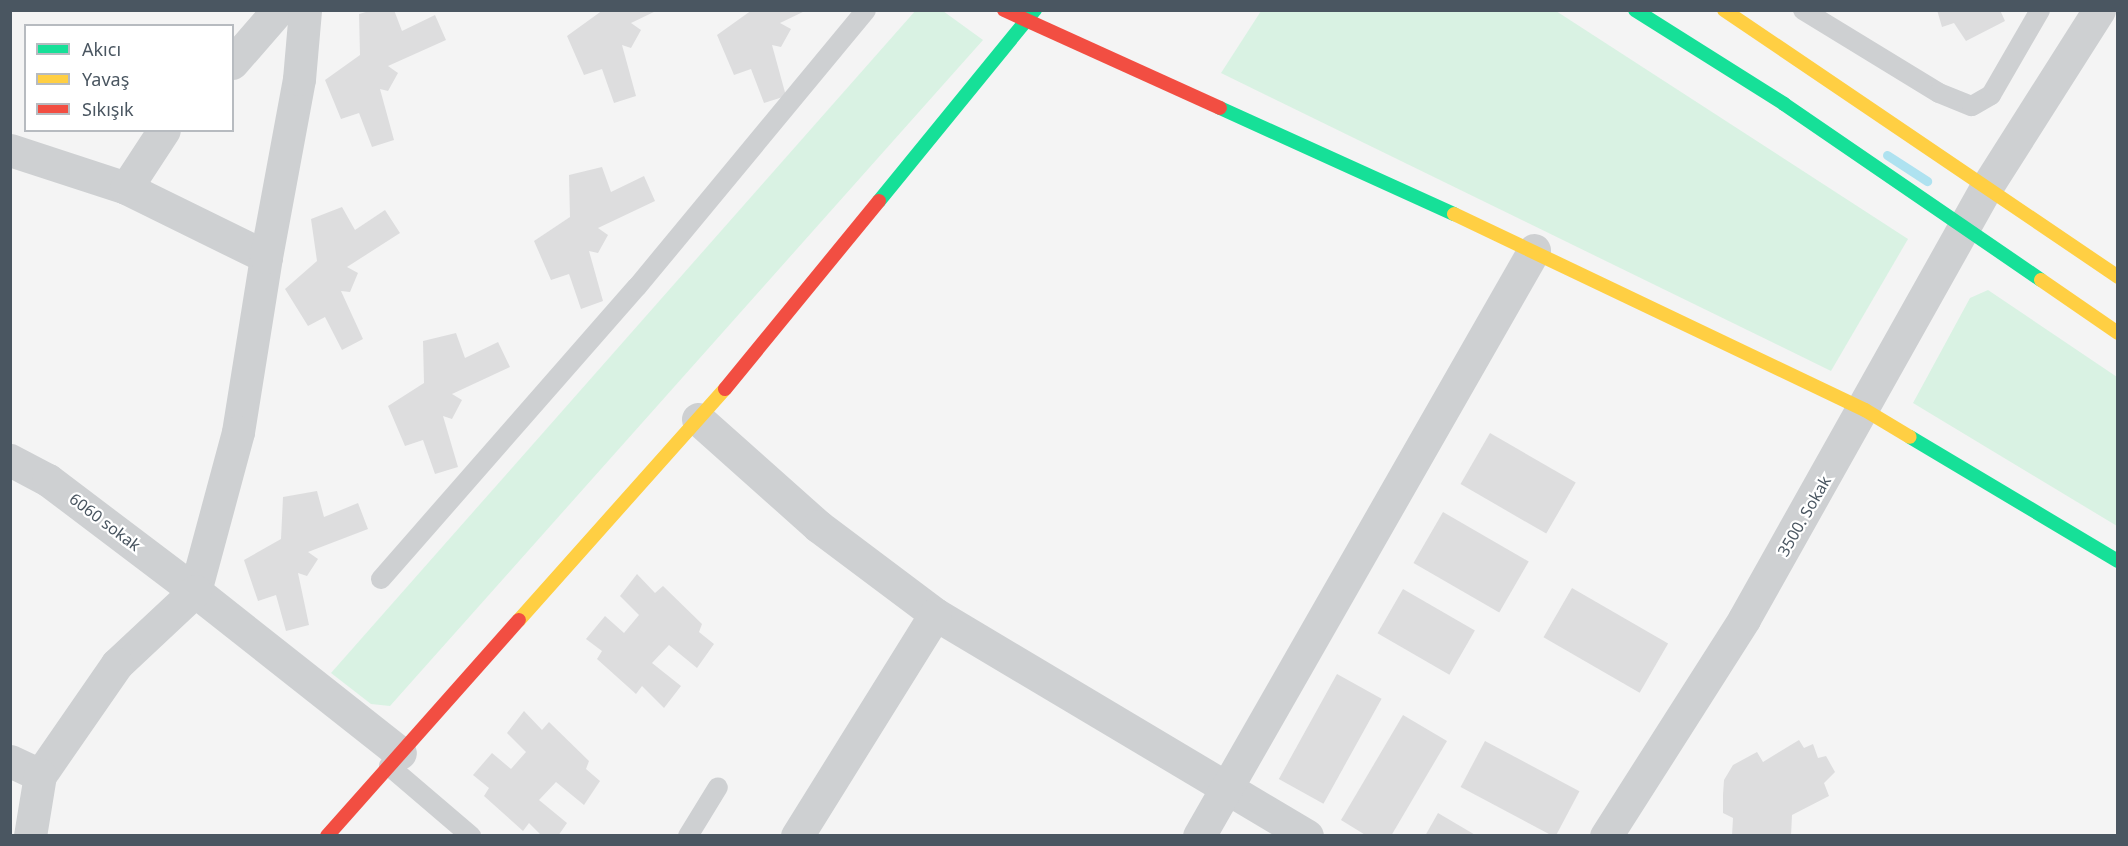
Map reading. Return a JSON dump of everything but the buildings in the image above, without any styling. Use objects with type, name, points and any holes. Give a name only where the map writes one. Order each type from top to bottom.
[{"type":"street","points":[[234,61],[278,10]]},
{"type":"street","points":[[30,836],[40,775],[117,664],[195,591],[238,432],[266,257],[299,79],[305,10]]},
{"type":"street","points":[[1004,10],[1030,16],[1534,250],[1865,410],[2118,561]]},
{"type":"street","points":[[1635,10],[1784,104],[2118,333]]},
{"type":"street","points":[[1724,10],[2118,276]]},
{"type":"street","name":"3500. Sokak","points":[[1606,836],[1744,619],[1865,410],[1986,188],[2099,10]]},
{"type":"street","points":[[327,836],[698,419],[1030,16]]},
{"type":"street","points":[[126,188],[163,132]]},
{"type":"street","points":[[10,150],[126,188],[266,257]]},
{"type":"street","points":[[1199,836],[1534,250]]},
{"type":"street","points":[[698,419],[818,525],[935,614],[1307,836]]},
{"type":"street","name":"6060 sokak","points":[[10,460],[48,480],[195,591],[394,759]]},
{"type":"street","points":[[797,836],[935,614]]},
{"type":"street","points":[[10,761],[40,775]]},
{"type":"lane","points":[[381,579],[637,287],[866,10]]},
{"type":"lane","points":[[1803,10],[1939,93],[1972,106],[1990,95],[2040,10]]},
{"type":"lane","points":[[394,759],[471,836]]},
{"type":"lane","points":[[688,836],[718,787]]},
{"type":"green space","points":[[916,10],[943,11],[983,40],[390,706],[371,704],[331,673]]},
{"type":"green space","points":[[1261,11],[1556,11],[1908,239],[1831,371],[1221,73]]},
{"type":"green space","points":[[1988,290],[2117,377],[2117,526],[1913,403],[1970,298]]},
{"type":"waterway","points":[[1887,155],[1927,181]]},
{"type":"traffic: fast","points":[[879,201],[1035,10]]},
{"type":"traffic: fast","points":[[1635,10],[1784,104],[2041,280]]},
{"type":"traffic: fast","points":[[1220,108],[1454,214]]},
{"type":"traffic: fast","points":[[1910,437],[2118,561]]},
{"type":"traffic: slow","points":[[1724,10],[2118,277]]},
{"type":"traffic: slow","points":[[1454,214],[1865,410],[1910,437]]},
{"type":"traffic: slow","points":[[2041,280],[2118,333]]},
{"type":"traffic: slow","points":[[519,620],[725,389]]},
{"type":"traffic: jam","points":[[1004,10],[1220,108]]},
{"type":"traffic: jam","points":[[725,389],[879,201]]},
{"type":"traffic: jam","points":[[327,836],[519,620]]}]
